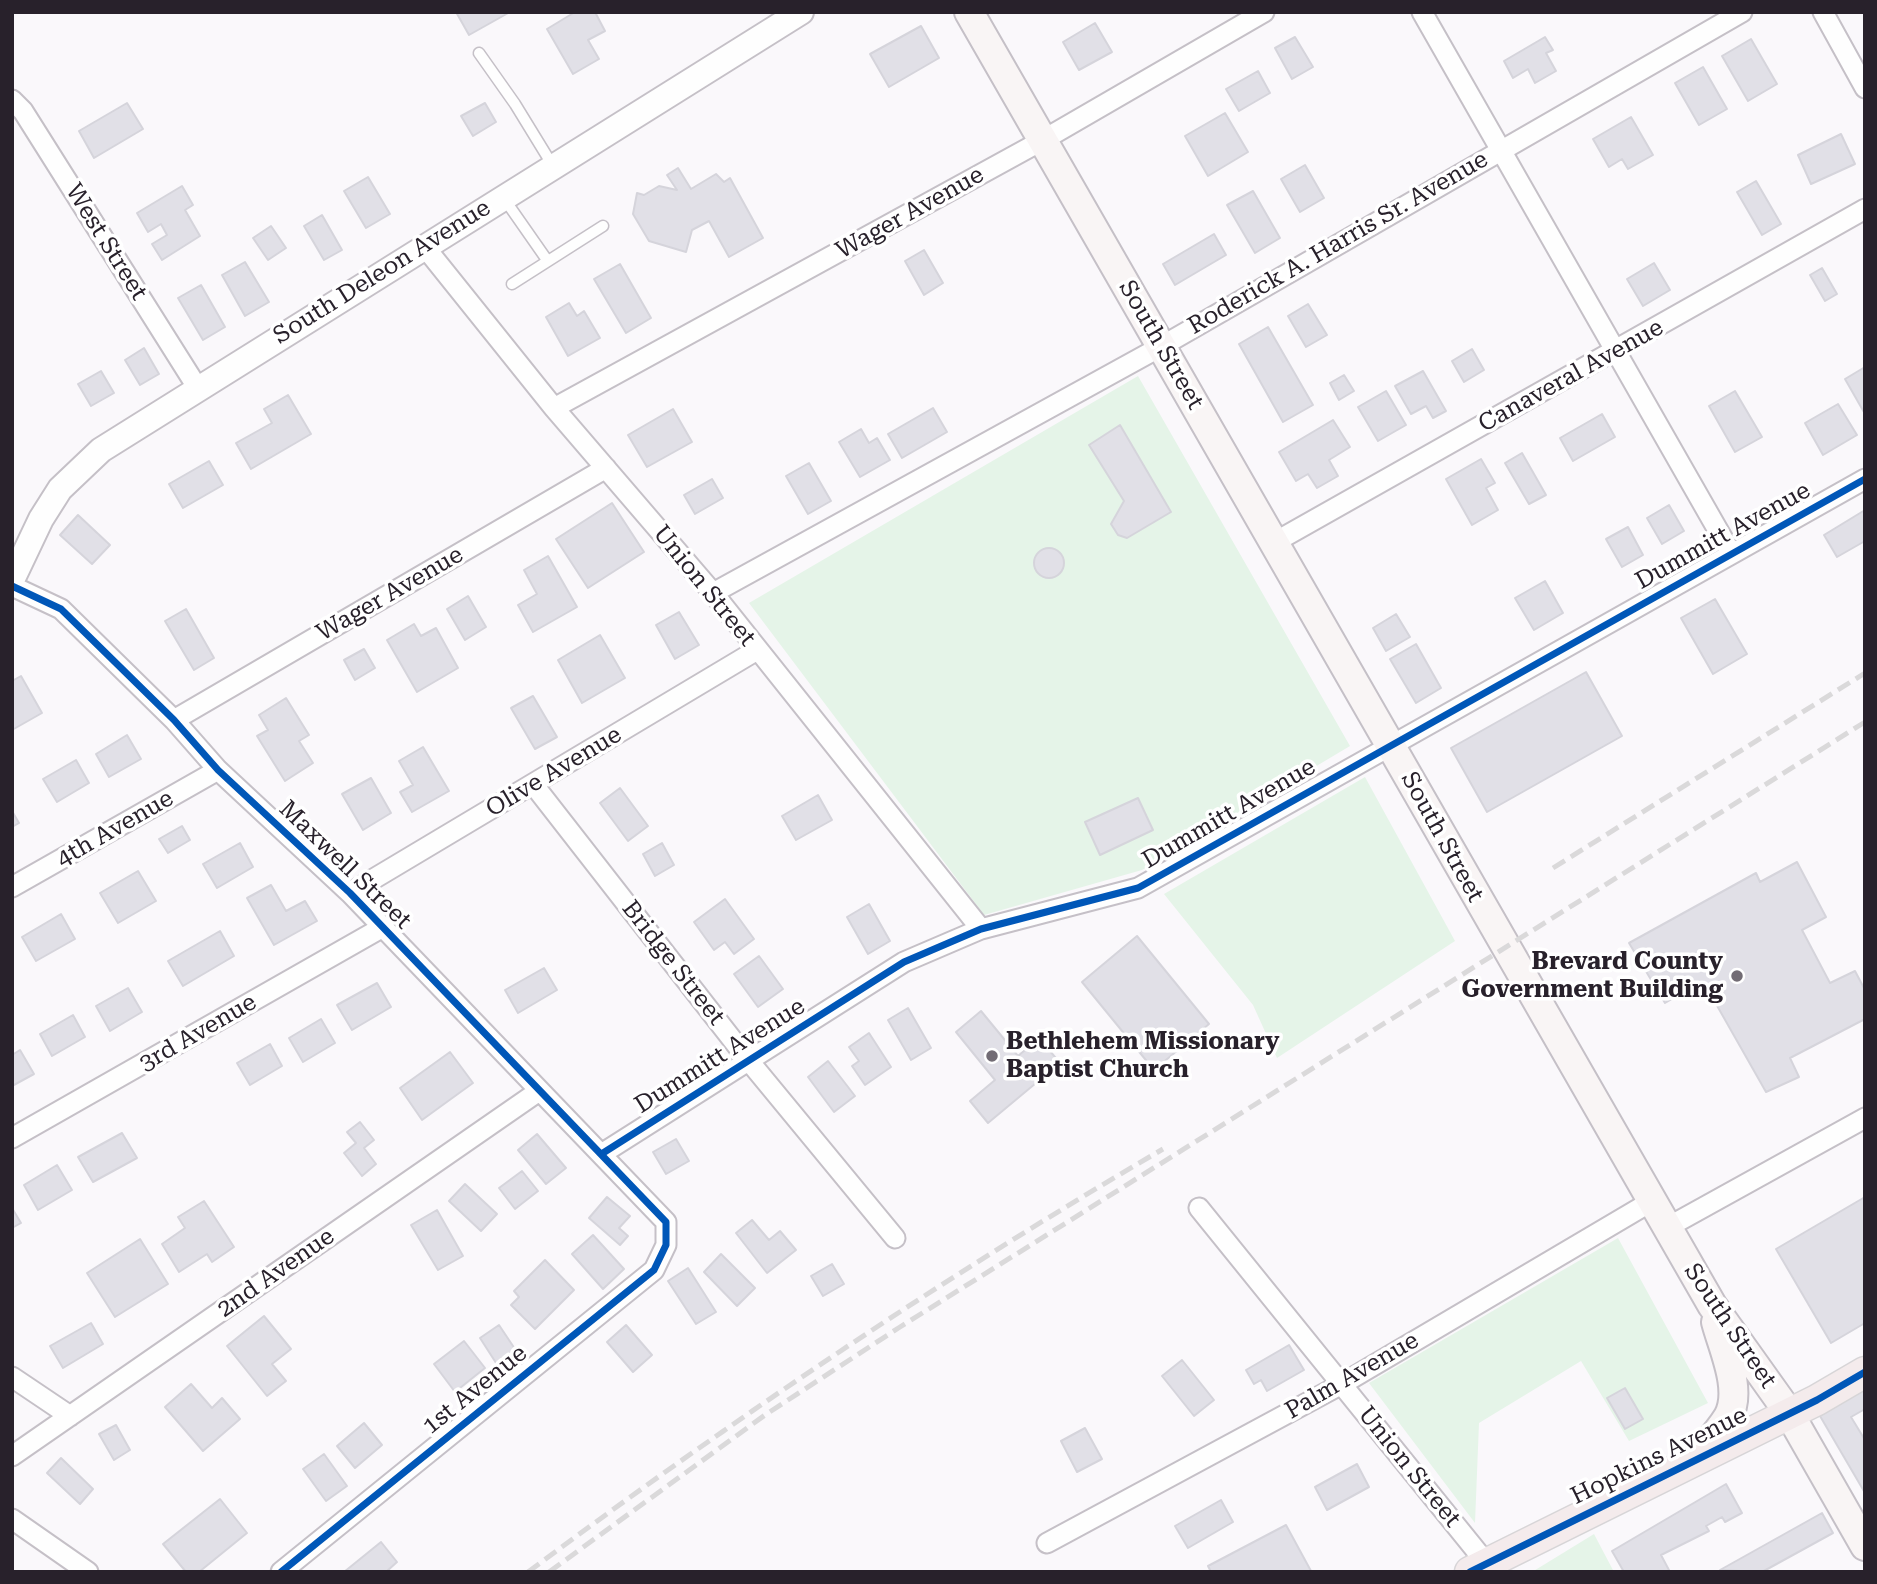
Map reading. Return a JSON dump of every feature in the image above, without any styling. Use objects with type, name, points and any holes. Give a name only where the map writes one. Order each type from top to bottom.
[{"type":"main road","name":"South Street","points":[[969,12],[1712,1305],[1789,1413],[1865,1546]]},
{"type":"main road","points":[[1694,1460],[1728,1416],[1733,1403],[1732,1382],[1712,1305]]},
{"type":"main road","name":"Hopkins Avenue","points":[[1478,1568],[1789,1413],[1865,1372]]},
{"type":"street","name":"South Deleon Avenue","points":[[12,580],[41,519],[68,479],[101,450],[197,387],[801,12]]},
{"type":"street","name":"Wager Avenue","points":[[554,408],[1043,140],[1264,12]]},
{"type":"street","points":[[1422,12],[1731,553]]},
{"type":"street","name":"Roderick A. Harris Sr. Avenue","points":[[713,593],[1162,346],[1742,12]]},
{"type":"street","points":[[1823,12],[1865,88]]},
{"type":"street","name":"West Street","points":[[12,100],[45,146],[197,387]]},
{"type":"street","name":"Canaveral Avenue","points":[[1275,542],[1865,209]]},
{"type":"street","name":"Union Street","points":[[424,246],[554,408],[713,593],[981,929]]},
{"type":"street","name":"Wager Avenue","points":[[174,720],[606,468]]},
{"type":"street","name":"Dummitt Avenue","points":[[603,1153],[905,962],[981,929],[1138,888],[1865,479]]},
{"type":"street","name":"Maxwell Street","points":[[12,586],[61,609],[174,720],[218,770],[350,893],[539,1091],[603,1153],[666,1222]]},
{"type":"street","name":"Olive Avenue","points":[[350,893],[757,650]]},
{"type":"street","name":"4th Avenue","points":[[12,887],[218,770]]},
{"type":"street","name":"Bridge Street","points":[[533,784],[749,1060],[895,1238]]},
{"type":"street","name":"3rd Avenue","points":[[12,1138],[383,928]]},
{"type":"street","name":"2nd Avenue","points":[[12,1456],[539,1091]]},
{"type":"street","points":[[1668,1227],[1865,1118]]},
{"type":"street","name":"Palm Avenue","points":[[1047,1543],[1342,1384],[1652,1201]]},
{"type":"street","name":"Union Street","points":[[1199,1208],[1342,1384],[1478,1568]]},
{"type":"street","name":"1st Avenue","points":[[281,1572],[654,1270],[666,1245],[666,1222]]},
{"type":"street","points":[[12,1377],[70,1416]]},
{"type":"street","points":[[12,1519],[88,1572]]},
{"type":"lane","points":[[479,53],[515,104],[552,166]]},
{"type":"lane","points":[[503,197],[547,260]]},
{"type":"lane","points":[[512,284],[603,226]]},
{"type":"green space","points":[[1138,376],[1350,746],[1142,870],[984,915],[749,603]]},
{"type":"green space","points":[[1365,777],[1455,941],[1277,1058],[1253,1005],[1164,894]]},
{"type":"green space","points":[[1618,1238],[1708,1403],[1629,1441],[1581,1361],[1479,1423],[1475,1523],[1369,1383]]},
{"type":"green space","points":[[1594,1534],[1614,1572],[1532,1572]]},
{"type":"building","points":[[456,12],[510,12],[469,35]]},
{"type":"building","points":[[575,12],[595,12],[605,31],[588,40],[599,59],[573,74],[547,29]]},
{"type":"building","points":[[1095,23],[1112,52],[1079,70],[1063,42]]},
{"type":"building","points":[[921,26],[939,58],[889,87],[870,54]]},
{"type":"building","points":[[1295,37],[1313,67],[1292,79],[1275,48]]},
{"type":"building","points":[[1545,37],[1553,50],[1546,53],[1556,71],[1535,83],[1528,69],[1513,78],[1504,61]]},
{"type":"building","points":[[1751,39],[1777,84],[1748,101],[1722,56]]},
{"type":"building","points":[[1703,67],[1727,109],[1699,125],[1675,83]]},
{"type":"building","points":[[1258,71],[1270,93],[1239,111],[1226,89]]},
{"type":"building","points":[[127,103],[143,129],[94,158],[79,131]]},
{"type":"building","points":[[485,103],[496,122],[473,136],[461,116]]},
{"type":"building","points":[[1225,113],[1248,152],[1208,176],[1185,136]]},
{"type":"building","points":[[1631,117],[1653,155],[1628,169],[1622,159],[1609,167],[1593,139]]},
{"type":"building","points":[[1841,134],[1855,164],[1811,184],[1798,155]]},
{"type":"building","points":[[1305,165],[1324,198],[1300,212],[1281,179]]},
{"type":"building","points":[[678,168],[691,189],[716,174],[724,182],[730,178],[763,238],[729,257],[709,221],[692,230],[686,252],[649,241],[633,214],[637,193],[644,195],[659,186],[677,190],[667,175]]},
{"type":"building","points":[[368,177],[390,214],[366,228],[344,191]]},
{"type":"building","points":[[1756,181],[1781,224],[1762,235],[1737,192]]},
{"type":"building","points":[[182,186],[193,205],[185,210],[200,236],[162,260],[152,244],[167,235],[161,224],[148,232],[137,213]]},
{"type":"building","points":[[1253,191],[1280,238],[1255,253],[1227,205]]},
{"type":"building","points":[[322,215],[342,250],[324,260],[304,226]]},
{"type":"building","points":[[271,226],[286,248],[268,260],[253,238]]},
{"type":"building","points":[[1214,234],[1226,255],[1175,285],[1163,264]]},
{"type":"building","points":[[924,250],[943,283],[924,295],[905,261]]},
{"type":"building","points":[[245,262],[269,302],[245,316],[222,275]]},
{"type":"building","points":[[1654,263],[1670,290],[1643,306],[1627,279]]},
{"type":"building","points":[[620,264],[651,318],[626,333],[594,279]]},
{"type":"building","points":[[1822,268],[1837,294],[1825,301],[1810,275]]},
{"type":"building","points":[[201,285],[225,327],[203,340],[178,298]]},
{"type":"building","points":[[569,303],[577,316],[584,311],[600,338],[568,356],[546,317]]},
{"type":"building","points":[[1308,304],[1327,335],[1306,347],[1288,316]]},
{"type":"building","points":[[1268,327],[1313,405],[1283,422],[1239,344]]},
{"type":"building","points":[[144,348],[159,374],[140,385],[125,360]]},
{"type":"building","points":[[1472,349],[1484,370],[1464,382],[1452,361]]},
{"type":"building","points":[[1865,367],[1865,414],[1845,379]]},
{"type":"building","points":[[101,371],[114,393],[91,406],[78,384]]},
{"type":"building","points":[[1423,371],[1446,411],[1433,418],[1426,406],[1411,414],[1395,386]]},
{"type":"building","points":[[1344,375],[1354,391],[1339,400],[1330,383]]},
{"type":"building","points":[[1386,391],[1406,425],[1378,441],[1358,407]]},
{"type":"building","points":[[1735,391],[1762,437],[1735,452],[1709,406]]},
{"type":"building","points":[[288,395],[311,434],[251,469],[236,443],[272,423],[264,409]]},
{"type":"building","points":[[1838,404],[1857,435],[1823,455],[1805,423]]},
{"type":"building","points":[[933,408],[947,432],[902,458],[888,434]]},
{"type":"building","points":[[673,409],[692,442],[647,467],[628,435]]},
{"type":"building","points":[[1602,414],[1615,437],[1573,461],[1560,438]]},
{"type":"building","points":[[1333,420],[1350,447],[1329,460],[1338,476],[1317,488],[1308,474],[1296,481],[1279,452]]},
{"type":"building","points":[[1120,425],[1171,512],[1127,538],[1118,535],[1111,524],[1124,501],[1089,445]]},
{"type":"building","points":[[861,429],[869,443],[877,438],[890,460],[860,477],[839,442]]},
{"type":"building","points":[[1522,453],[1546,495],[1529,504],[1505,463]]},
{"type":"building","points":[[1481,459],[1495,483],[1486,488],[1498,510],[1472,525],[1446,479]]},
{"type":"building","points":[[209,461],[223,485],[183,508],[169,484]]},
{"type":"building","points":[[809,463],[831,501],[808,514],[786,476]]},
{"type":"building","points":[[712,479],[723,498],[695,514],[684,495]]},
{"type":"building","points":[[612,503],[644,552],[588,588],[556,539]]},
{"type":"building","points":[[1669,505],[1684,531],[1662,544],[1647,518]]},
{"type":"building","points":[[1865,510],[1865,541],[1837,557],[1824,535]]},
{"type":"building","points":[[78,515],[110,545],[92,564],[60,535]]},
{"type":"building","points":[[1628,527],[1643,555],[1622,567],[1606,539]]},
{"type":"building","points":[[1049,548],[1060,552],[1064,563],[1060,574],[1049,578],[1038,574],[1034,563],[1038,552]]},
{"type":"building","points":[[548,556],[577,607],[533,632],[518,605],[537,594],[524,570]]},
{"type":"building","points":[[1545,581],[1563,613],[1534,630],[1515,598]]},
{"type":"building","points":[[468,596],[486,627],[465,640],[447,609]]},
{"type":"building","points":[[1715,599],[1747,654],[1713,674],[1681,618]]},
{"type":"building","points":[[186,609],[214,658],[194,670],[165,621]]},
{"type":"building","points":[[679,612],[699,645],[675,659],[656,625]]},
{"type":"building","points":[[1396,614],[1410,637],[1386,651],[1373,628]]},
{"type":"building","points":[[414,624],[421,636],[436,628],[458,668],[417,692],[387,640]]},
{"type":"building","points":[[600,635],[625,678],[582,703],[558,660]]},
{"type":"building","points":[[1416,644],[1441,688],[1416,703],[1390,659]]},
{"type":"building","points":[[364,649],[375,668],[355,680],[344,660]]},
{"type":"building","points":[[1586,672],[1622,736],[1487,812],[1451,748]]},
{"type":"building","points":[[21,676],[42,713],[12,730],[12,681]]},
{"type":"building","points":[[533,696],[557,737],[535,749],[511,708]]},
{"type":"building","points":[[286,698],[309,735],[299,741],[313,763],[285,781],[257,736],[268,730],[259,715]]},
{"type":"building","points":[[127,735],[141,759],[109,777],[96,754]]},
{"type":"building","points":[[423,747],[449,791],[412,812],[400,792],[413,785],[399,761]]},
{"type":"building","points":[[76,760],[89,783],[57,802],[43,779]]},
{"type":"building","points":[[371,778],[391,813],[363,830],[342,794]]},
{"type":"building","points":[[620,788],[648,826],[628,841],[600,803]]},
{"type":"building","points":[[818,795],[832,820],[796,840],[782,816]]},
{"type":"building","points":[[1138,798],[1153,830],[1100,855],[1085,822]]},
{"type":"building","points":[[12,811],[19,823],[12,827]]},
{"type":"building","points":[[182,826],[190,840],[168,853],[159,839]]},
{"type":"building","points":[[240,843],[253,867],[217,888],[203,864]]},
{"type":"building","points":[[662,843],[674,865],[655,876],[643,854]]},
{"type":"building","name":"Brevard County Government Building","points":[[1797,862],[1826,917],[1802,930],[1830,983],[1855,971],[1865,990],[1865,1019],[1790,1058],[1799,1077],[1766,1092],[1703,981],[1665,1003],[1629,943],[1756,873],[1760,882]]},
{"type":"building","points":[[138,871],[156,901],[118,923],[100,893]]},
{"type":"building","points":[[271,885],[286,911],[305,901],[317,921],[274,945],[247,898]]},
{"type":"building","points":[[725,899],[754,939],[734,954],[725,942],[714,950],[694,922]]},
{"type":"building","points":[[869,904],[890,941],[868,954],[847,917]]},
{"type":"building","points":[[61,914],[75,939],[36,961],[22,937]]},
{"type":"building","points":[[220,931],[234,956],[183,986],[168,961]]},
{"type":"building","points":[[1137,936],[1209,1024],[1154,1070],[1082,982]]},
{"type":"building","points":[[759,956],[783,989],[758,1007],[734,974]]},
{"type":"building","points":[[544,968],[557,990],[518,1013],[505,990]]},
{"type":"building","points":[[377,983],[391,1007],[352,1030],[337,1005]]},
{"type":"building","points":[[128,988],[142,1012],[110,1031],[96,1006]]},
{"type":"building","points":[[908,1008],[931,1048],[911,1060],[888,1020]]},
{"type":"building","points":[[981,1011],[1018,1056],[1039,1038],[1060,1063],[988,1123],[970,1101],[995,1080],[956,1032]]},
{"type":"building","points":[[73,1015],[85,1037],[52,1056],[40,1034]]},
{"type":"building","points":[[321,1019],[335,1043],[303,1062],[289,1038]]},
{"type":"building","points":[[869,1033],[891,1067],[865,1085],[852,1066],[859,1061],[849,1047]]},
{"type":"building","points":[[270,1044],[282,1066],[250,1085],[237,1063]]},
{"type":"building","points":[[20,1050],[34,1074],[12,1086],[12,1055]]},
{"type":"building","points":[[450,1052],[473,1083],[422,1120],[400,1088]]},
{"type":"building","points":[[828,1061],[855,1096],[834,1112],[808,1077]]},
{"type":"building","points":[[360,1122],[374,1140],[364,1148],[376,1164],[362,1176],[344,1153],[356,1143],[347,1132]]},
{"type":"building","points":[[122,1133],[137,1158],[93,1182],[78,1157]]},
{"type":"building","points":[[537,1134],[566,1168],[546,1184],[518,1150]]},
{"type":"building","points":[[676,1139],[689,1161],[666,1174],[653,1152]]},
{"type":"building","points":[[57,1165],[72,1190],[38,1210],[24,1185]]},
{"type":"building","points":[[522,1171],[538,1191],[515,1209],[499,1188]]},
{"type":"building","points":[[465,1184],[497,1214],[481,1231],[449,1201]]},
{"type":"building","points":[[607,1197],[630,1216],[619,1228],[628,1236],[620,1245],[589,1218]]},
{"type":"building","points":[[1865,1197],[1865,1323],[1831,1343],[1776,1249]]},
{"type":"building","points":[[204,1201],[234,1247],[212,1262],[207,1254],[179,1272],[162,1244],[185,1228],[178,1217]]},
{"type":"building","points":[[12,1208],[21,1223],[12,1228]]},
{"type":"building","points":[[437,1210],[463,1256],[438,1270],[411,1225]]},
{"type":"building","points":[[752,1220],[769,1240],[780,1231],[796,1250],[767,1273],[736,1233]]},
{"type":"building","points":[[593,1235],[624,1269],[603,1289],[572,1254]]},
{"type":"building","points":[[140,1239],[168,1284],[115,1317],[87,1273]]},
{"type":"building","points":[[721,1254],[755,1288],[737,1306],[704,1272]]},
{"type":"building","points":[[545,1260],[574,1290],[535,1329],[511,1305],[519,1297],[514,1291]]},
{"type":"building","points":[[832,1264],[844,1284],[823,1296],[811,1276]]},
{"type":"building","points":[[688,1268],[716,1312],[696,1324],[668,1281]]},
{"type":"building","points":[[264,1316],[291,1349],[272,1364],[286,1381],[267,1396],[227,1346]]},
{"type":"building","points":[[91,1323],[103,1344],[63,1368],[50,1346]]},
{"type":"building","points":[[499,1325],[517,1352],[498,1366],[480,1338]]},
{"type":"building","points":[[626,1325],[652,1355],[633,1372],[607,1342]]},
{"type":"building","points":[[464,1341],[485,1368],[455,1392],[434,1364]]},
{"type":"building","points":[[1289,1345],[1304,1370],[1267,1391],[1261,1380],[1254,1384],[1246,1370]]},
{"type":"building","points":[[1182,1360],[1214,1400],[1194,1416],[1162,1376]]},
{"type":"building","points":[[191,1384],[212,1408],[222,1398],[240,1419],[203,1451],[165,1407]]},
{"type":"building","points":[[1625,1388],[1643,1419],[1625,1429],[1607,1398]]},
{"type":"building","points":[[1865,1389],[1865,1409],[1851,1417],[1865,1440],[1865,1493],[1820,1416]]},
{"type":"building","points":[[364,1423],[382,1445],[355,1468],[337,1446]]},
{"type":"building","points":[[116,1425],[130,1450],[114,1460],[99,1434]]},
{"type":"building","points":[[1085,1428],[1102,1459],[1077,1472],[1061,1441]]},
{"type":"building","points":[[324,1454],[347,1486],[326,1501],[303,1469]]},
{"type":"building","points":[[61,1458],[93,1489],[80,1504],[47,1473]]},
{"type":"building","points":[[1357,1464],[1369,1487],[1327,1510],[1315,1487]]},
{"type":"building","points":[[1726,1484],[1742,1513],[1725,1522],[1722,1517],[1706,1526],[1709,1531],[1661,1555],[1670,1572],[1624,1572],[1612,1551]]},
{"type":"building","points":[[220,1499],[247,1533],[199,1572],[186,1572],[163,1544]]},
{"type":"building","points":[[1221,1500],[1233,1522],[1188,1548],[1175,1526]]},
{"type":"building","points":[[1822,1513],[1833,1533],[1762,1572],[1720,1570]]},
{"type":"building","points":[[1286,1525],[1311,1571],[1211,1572],[1208,1566]]},
{"type":"building","points":[[381,1542],[397,1562],[386,1572],[344,1572]]},
{"type":"railway","points":[[1553,868],[1865,673]]},
{"type":"railway","points":[[549,1572],[765,1415],[900,1327],[1865,722]]},
{"type":"railway","points":[[528,1572],[682,1460],[840,1352],[1000,1248],[1163,1149]]},
{"type":"cycle path","points":[[603,1153],[904,962],[981,929],[1138,888],[1865,479]]},
{"type":"cycle path","points":[[12,586],[61,609],[174,720],[218,770],[350,893],[666,1222],[666,1245],[654,1270],[281,1572]]},
{"type":"cycle path","points":[[1470,1572],[1817,1400],[1865,1372]]},
{"type":"place","name":"Brevard County Government Building","points":[[1737,976]]},
{"type":"place","name":"Bethlehem Missionary Baptist Church","points":[[992,1056]]}]
